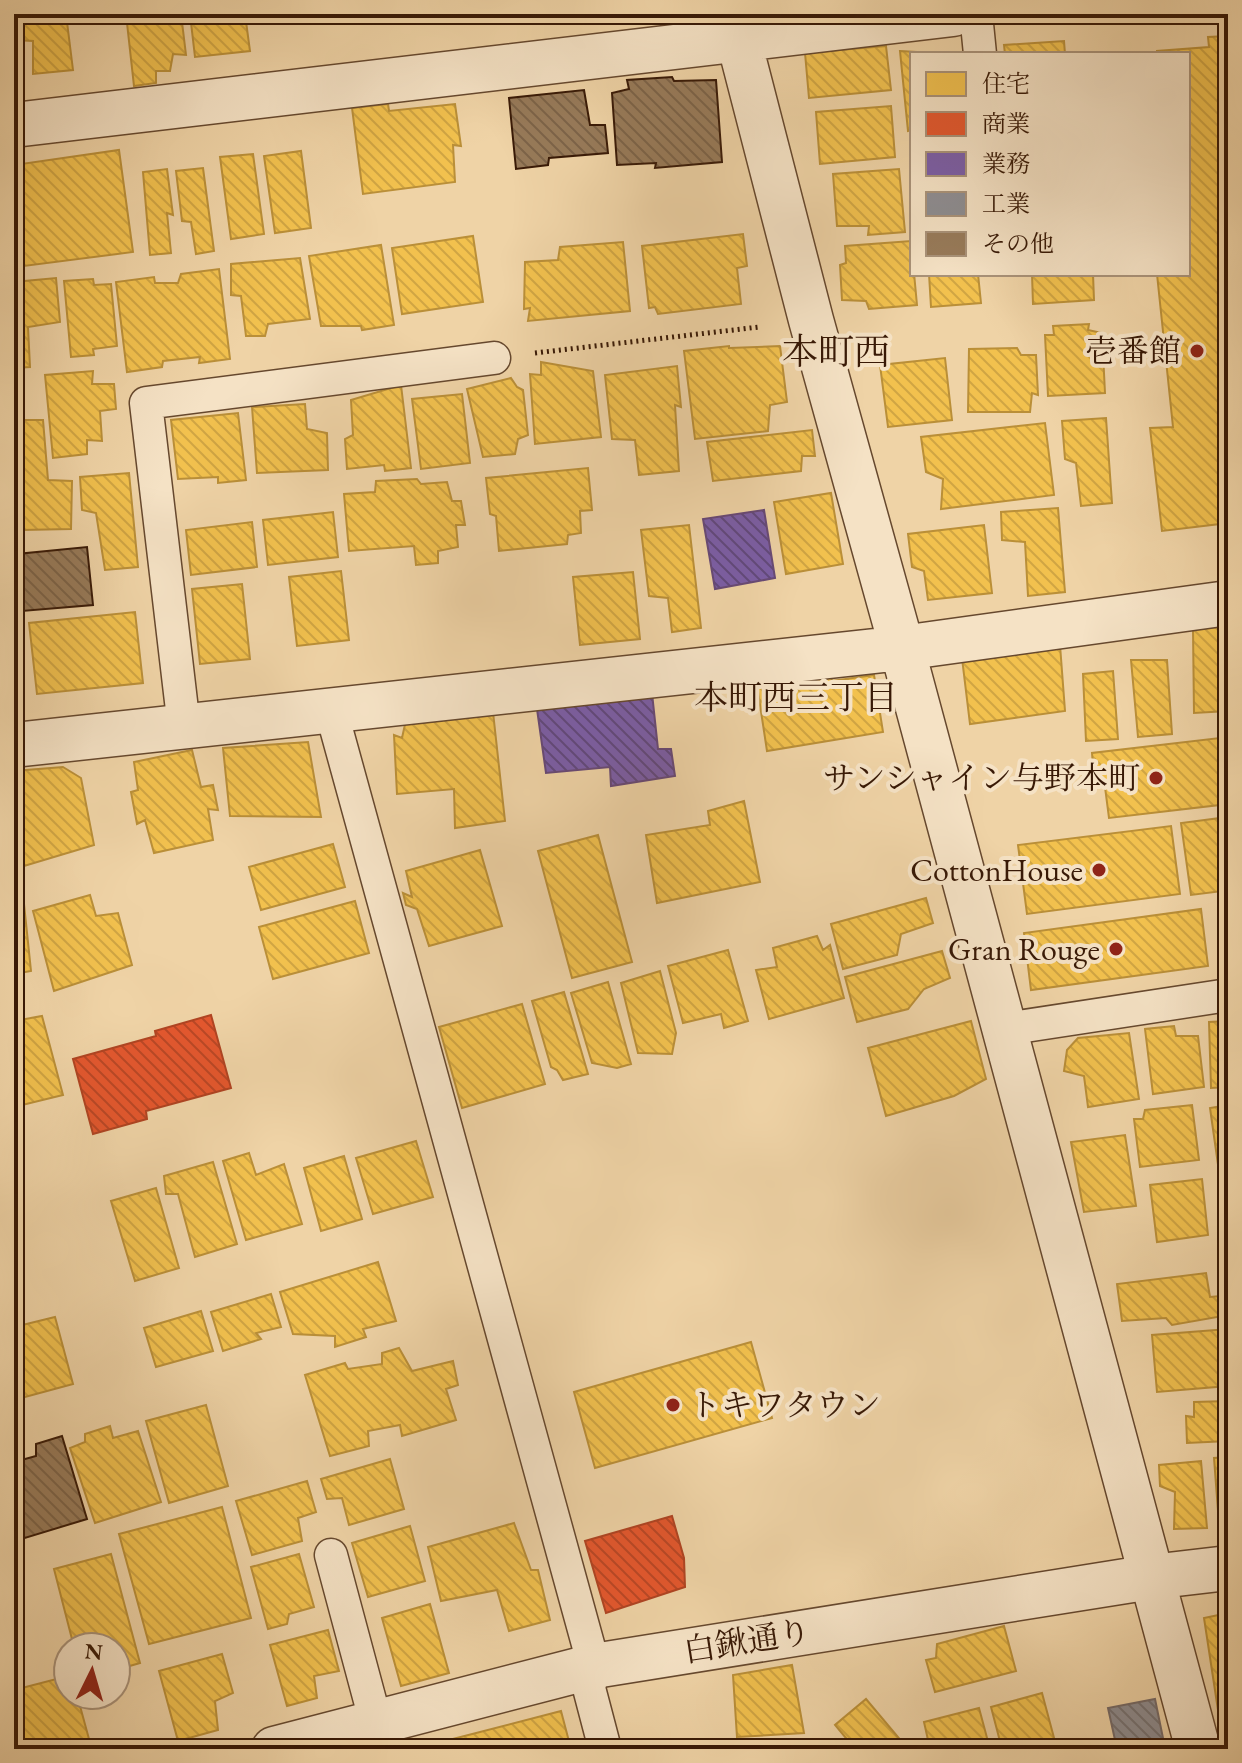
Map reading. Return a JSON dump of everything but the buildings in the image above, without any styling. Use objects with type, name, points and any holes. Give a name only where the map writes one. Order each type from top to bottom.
[{"type":"street","points":[[14,125],[735,26],[953,14]]},
{"type":"street","points":[[735,26],[811,320],[1198,1749]]},
{"type":"street","points":[[14,745],[902,648],[1228,603]]},
{"type":"street","name":"白鍬通り","points":[[274,1749],[594,1666],[1151,1577],[1228,1568]]},
{"type":"lane","points":[[976,14],[980,52]]},
{"type":"lane","points":[[184,727],[146,403],[494,358]]},
{"type":"lane","points":[[331,710],[594,1666],[589,1688],[605,1749]]},
{"type":"lane","points":[[1005,1029],[1228,995]]},
{"type":"lane","points":[[331,1555],[376,1723]]},
{"type":"path","points":[[494,358],[811,320]]},
{"type":"place","name":"壱番館","points":[[1197,351]]},
{"type":"place","name":"サンシャイン与野本町","points":[[1156,778]]},
{"type":"place","name":"CottonHouse","points":[[1099,870]]},
{"type":"place","name":"Gran Rouge","points":[[1116,949]]},
{"type":"place","name":"トキワタウン","points":[[673,1405]]},
{"type":"district","name":"本町西","points":[[836,351]]},
{"type":"district","name":"本町西三丁目","points":[[796,697]]}]
